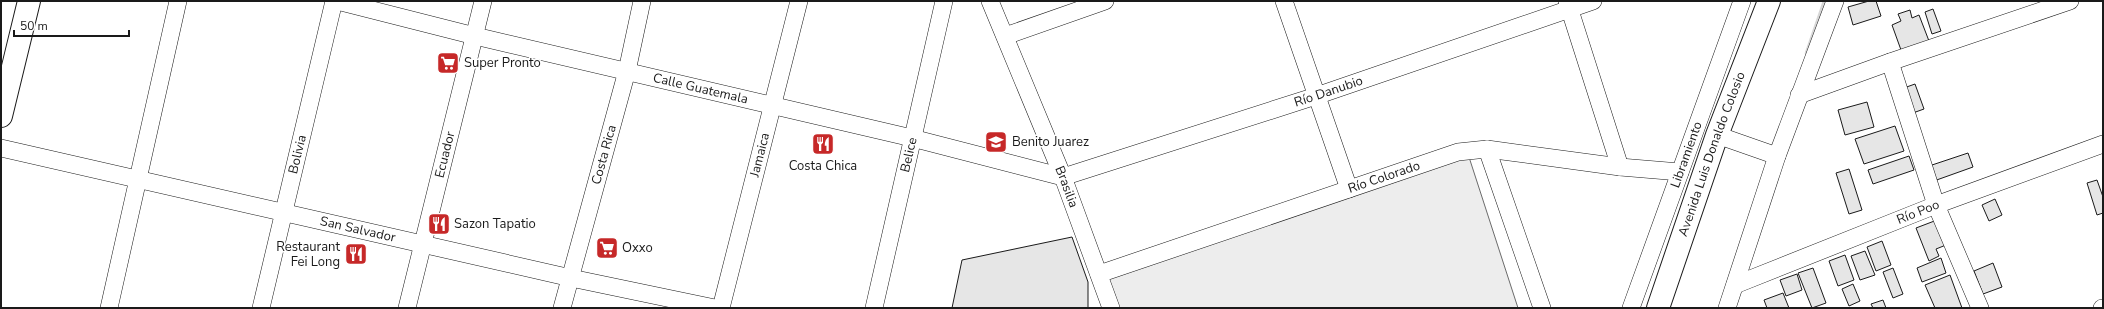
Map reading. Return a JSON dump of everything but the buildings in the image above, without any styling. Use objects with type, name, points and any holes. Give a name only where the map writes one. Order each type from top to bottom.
[{"type":"main road","points":[[1,116],[29,1]]},
{"type":"main road","name":"Avenida Luis Donaldo Colosio","points":[[1658,308],[1717,135],[1769,1]]},
{"type":"street","points":[[109,308],[178,1]]},
{"type":"street","name":"Bolivia","points":[[262,308],[334,1]]},
{"type":"street","name":"Calle Guatemala","points":[[337,1],[475,36],[772,104],[1063,176]]},
{"type":"street","name":"Ecuador","points":[[407,308],[484,1]]},
{"type":"street","name":"Costa Rica","points":[[562,308],[627,71],[642,1]]},
{"type":"street","name":"Jamaica","points":[[721,308],[799,1]]},
{"type":"street","name":"Belice","points":[[874,308],[944,1]]},
{"type":"street","name":"Brasilia","points":[[990,1],[1063,176],[1112,308]]},
{"type":"street","points":[[1005,36],[1105,1]]},
{"type":"street","points":[[1284,1],[1349,189]]},
{"type":"street","name":"Río Danubio","points":[[1063,176],[1316,96],[1568,5],[1593,1]]},
{"type":"street","name":"Libramiento","points":[[1631,308],[1742,1]]},
{"type":"street","points":[[1728,308],[1776,155],[1835,1]]},
{"type":"street","points":[[1799,95],[1890,62],[2070,1]]},
{"type":"street","points":[[1568,5],[1620,167]]},
{"type":"street","points":[[1890,62],[1936,205],[1980,308]]},
{"type":"street","points":[[1717,135],[1776,155]]},
{"type":"street","name":"Río Poo","points":[[1735,285],[1936,205],[2103,144]]},
{"type":"street","name":"San Salvador","points":[[1,148],[283,214],[423,243],[571,278],[715,308]]},
{"type":"street","points":[[1487,149],[1542,308]]},
{"type":"street","name":"Río Colorado","points":[[1099,274],[1458,152],[1487,149],[1620,167],[1680,172]]},
{"type":"shaded area","points":[[1468,154],[1518,308],[1118,308],[1106,280]]},
{"type":"waterway","points":[[1807,53],[1825,1]]},
{"type":"place","name":"Super Pronto","points":[[448,63]]},
{"type":"place","name":"Benito Juarez","points":[[996,142]]},
{"type":"place","name":"Costa Chica","points":[[823,144]]},
{"type":"place","name":"Sazon Tapatio","points":[[439,224]]},
{"type":"place","name":"Oxxo","points":[[607,248]]},
{"type":"place","name":"Restaurant Fei Long","points":[[356,254]]}]
